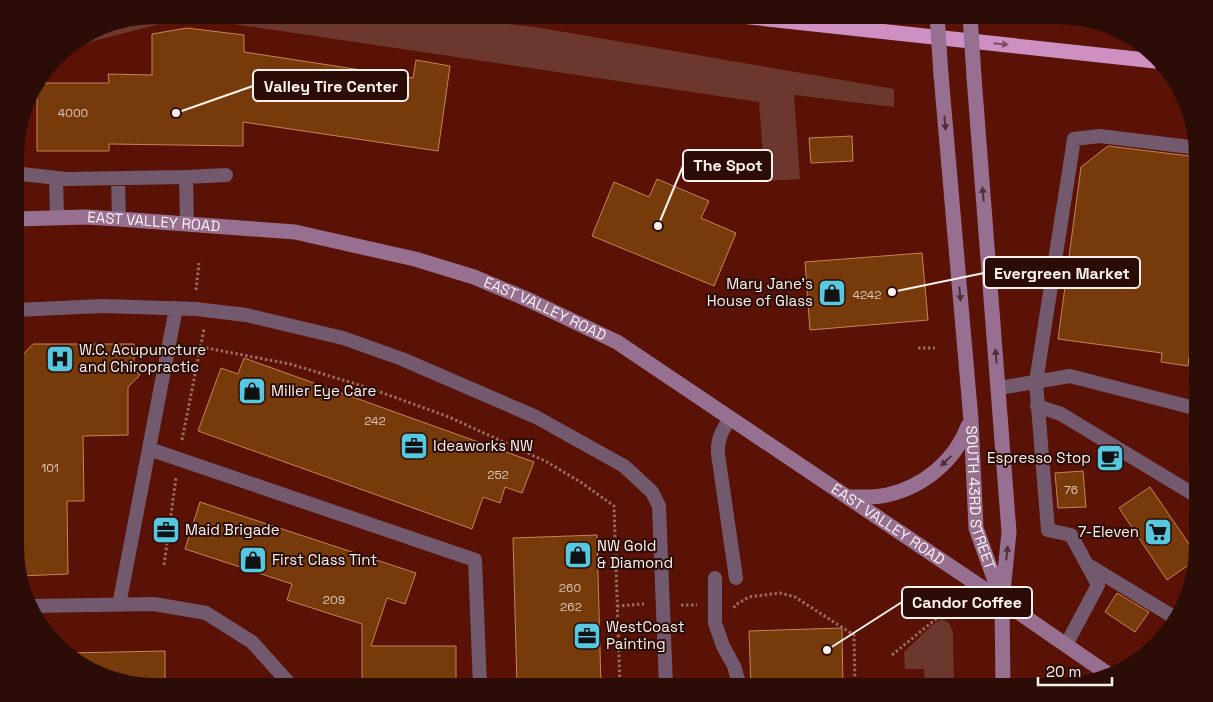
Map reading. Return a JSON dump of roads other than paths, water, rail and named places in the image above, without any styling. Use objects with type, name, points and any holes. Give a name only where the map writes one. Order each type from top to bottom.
[{"type":"highway","points":[[814,24],[1149,60]]},
{"type":"main road","name":"SOUTH 43RD STREET","points":[[938,24],[971,420],[976,528],[1002,601]]},
{"type":"main road","name":"SOUTH 43RD STREET","points":[[971,24],[1009,532],[1002,601]]},
{"type":"main road","name":"EAST VALLEY ROAD","points":[[24,219],[118,219],[295,232],[415,259],[474,277],[546,307],[617,342],[1102,670]]},
{"type":"main road","points":[[848,497],[885,496],[915,486],[951,457],[962,442],[971,420]]},
{"type":"main road","points":[[1002,601],[1004,678]]},
{"type":"lane","points":[[1066,646],[1098,585],[1072,536],[1048,530],[1036,382],[1074,139],[1100,136],[1189,147]]},
{"type":"lane","points":[[24,174],[56,178],[118,179],[226,175]]},
{"type":"lane","points":[[186,177],[187,223]]},
{"type":"lane","points":[[56,178],[58,218]]},
{"type":"lane","points":[[118,179],[118,219]]},
{"type":"lane","points":[[24,310],[102,306],[196,309],[246,315],[343,338],[402,359],[536,417],[624,466],[652,492],[659,506],[666,678]]},
{"type":"lane","points":[[119,605],[176,308]]},
{"type":"lane","points":[[999,388],[1070,376],[1189,407]]},
{"type":"lane","points":[[1037,406],[1061,414],[1189,492]]},
{"type":"lane","points":[[730,418],[720,432],[718,454],[736,578]]},
{"type":"lane","points":[[149,449],[476,560],[480,678]]},
{"type":"lane","points":[[1086,564],[1170,616]]},
{"type":"lane","points":[[715,578],[715,623],[737,678]]},
{"type":"lane","points":[[38,606],[154,604],[206,613],[252,642],[284,678]]},
{"type":"place","name":"Valley Tire Center","points":[[176,113]]},
{"type":"place","name":"The Spot","points":[[658,226]]},
{"type":"place","name":"Evergreen Market","points":[[892,292]]},
{"type":"place","name":"Mary Jane's House of Glass","points":[[832,293]]},
{"type":"place","name":"W.C. Acupuncture and Chiropractic","points":[[60,359]]},
{"type":"place","name":"Miller Eye Care","points":[[252,391]]},
{"type":"place","name":"Ideaworks NW","points":[[414,446]]},
{"type":"place","name":"Espresso Stop","points":[[1110,458]]},
{"type":"place","name":"Maid Brigade","points":[[166,530]]},
{"type":"place","name":"7-Eleven","points":[[1158,532]]},
{"type":"place","name":"NW Gold & Diamond","points":[[578,555]]},
{"type":"place","name":"First Class Tint","points":[[253,560]]},
{"type":"place","name":"WestCoast Painting","points":[[587,636]]},
{"type":"place","name":"Candor Coffee","points":[[827,650]]}]
